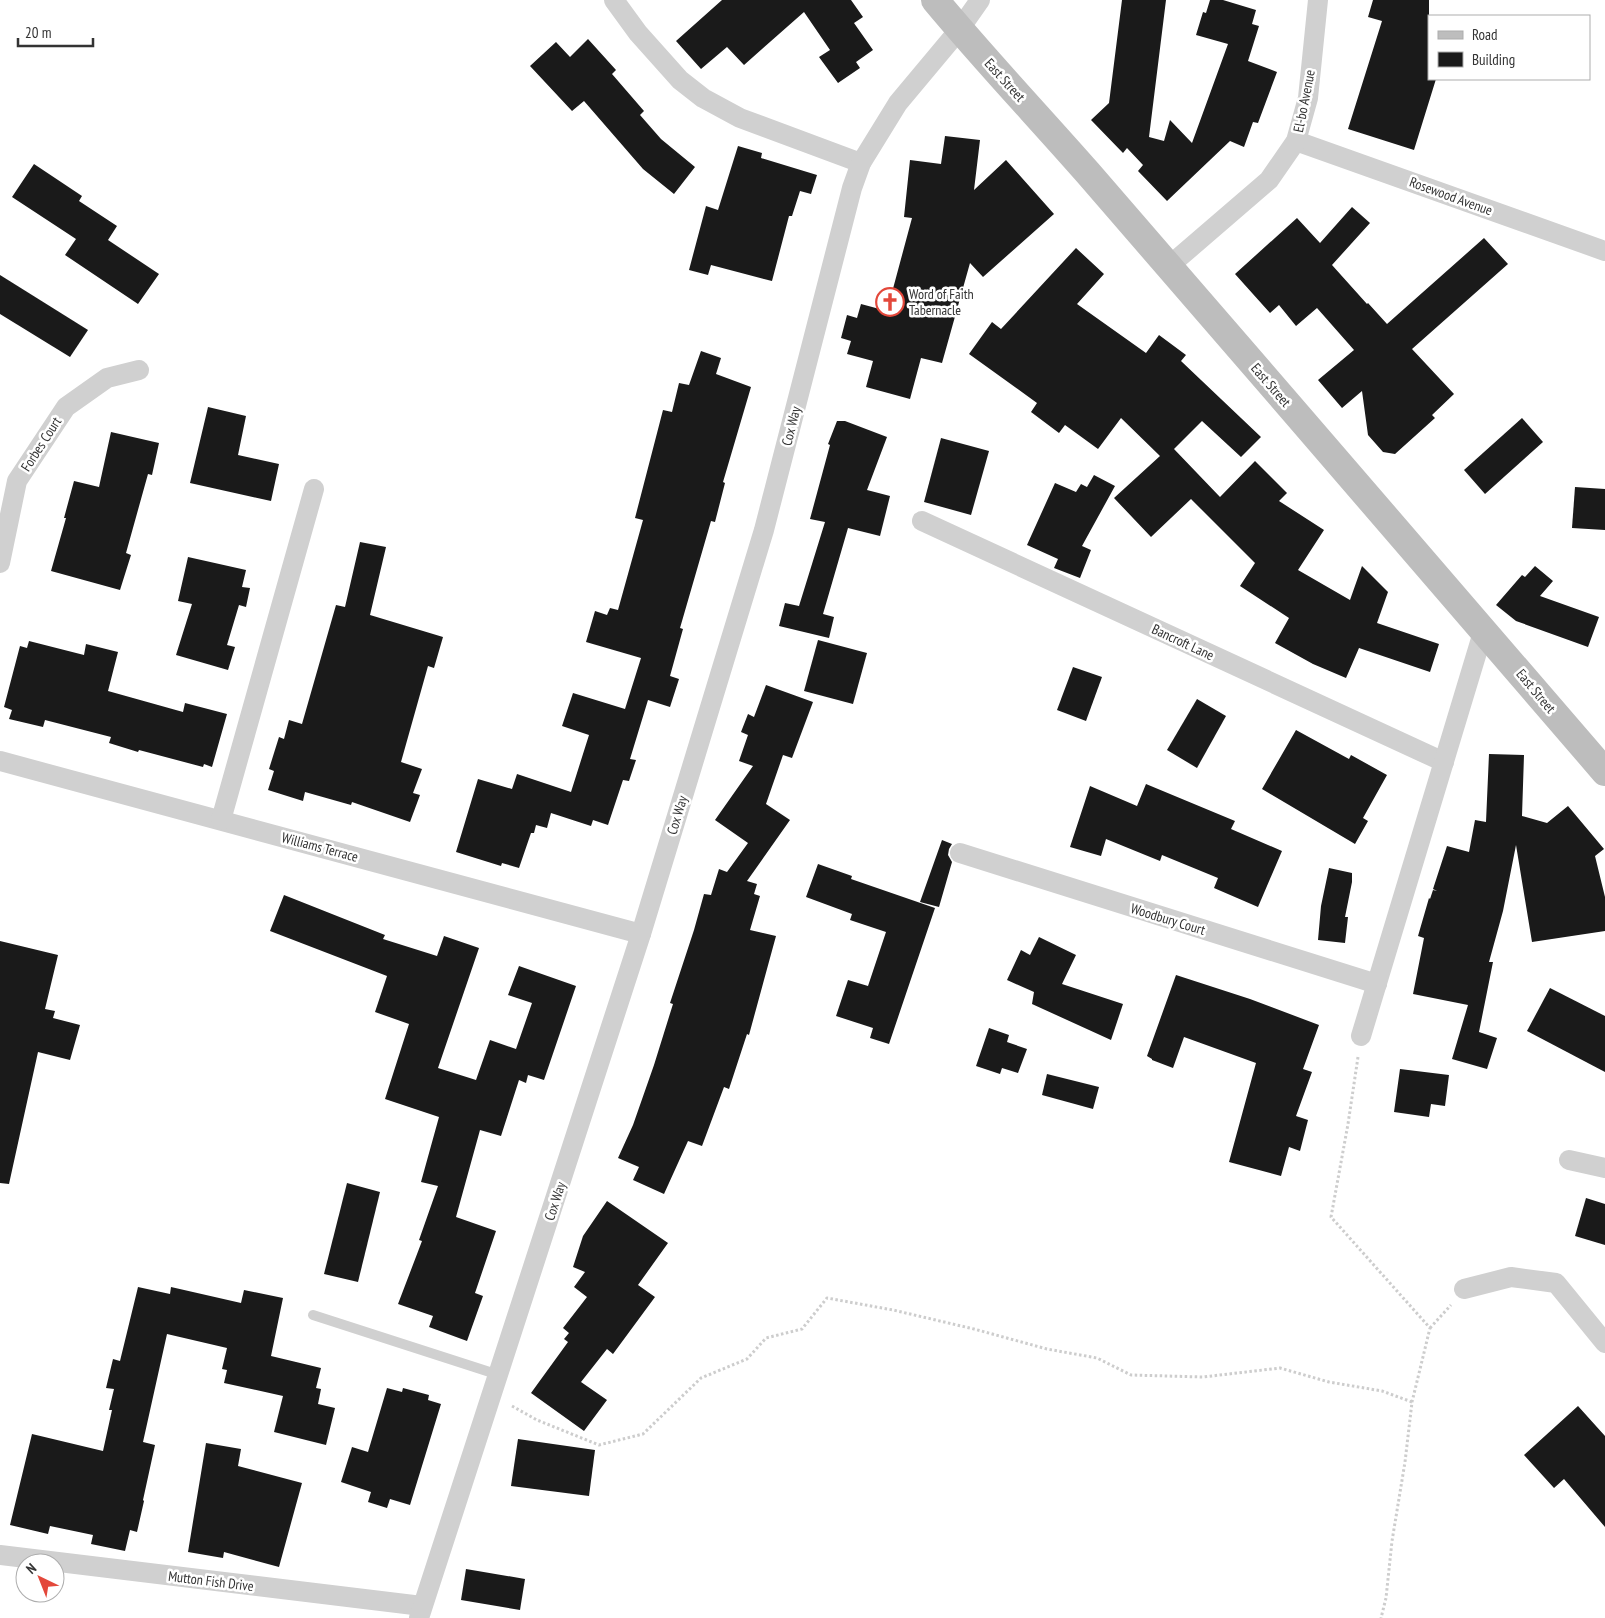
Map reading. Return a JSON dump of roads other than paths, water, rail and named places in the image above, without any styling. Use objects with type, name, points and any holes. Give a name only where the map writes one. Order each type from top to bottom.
[{"type":"main road","name":"East Street","points":[[935,0],[959,30],[1038,116],[1484,629],[1605,772]]},
{"type":"street","points":[[614,0],[638,33],[680,80],[703,98],[740,118],[861,163]]},
{"type":"street","name":"Cox Way","points":[[420,1612],[499,1375],[640,934],[764,530],[852,188],[861,163],[898,103],[959,30],[980,0]]},
{"type":"street","name":"El-bo Avenue","points":[[1168,267],[1269,180],[1296,141],[1308,98],[1318,0]]},
{"type":"street","name":"Rosewood Avenue","points":[[1296,141],[1605,251]]},
{"type":"street","name":"Forbes Court","points":[[0,563],[17,481],[66,407],[107,378],[139,370]]},
{"type":"street","points":[[221,820],[314,489]]},
{"type":"street","name":"Bancroft Lane","points":[[922,522],[1444,762]]},
{"type":"street","points":[[1361,1036],[1484,629]]},
{"type":"street","name":"Williams Terrace","points":[[0,761],[640,934]]},
{"type":"street","name":"Woodbury Court","points":[[960,853],[1377,984]]},
{"type":"street","points":[[1569,1160],[1605,1168]]},
{"type":"street","points":[[1464,1289],[1510,1277],[1556,1283],[1605,1343]]},
{"type":"street","name":"Mutton Fish Drive","points":[[0,1555],[420,1612]]},
{"type":"lane","points":[[313,1315],[499,1375]]},
{"type":"place","name":"Word of Faith Tabernacle","points":[[890,302]]}]
